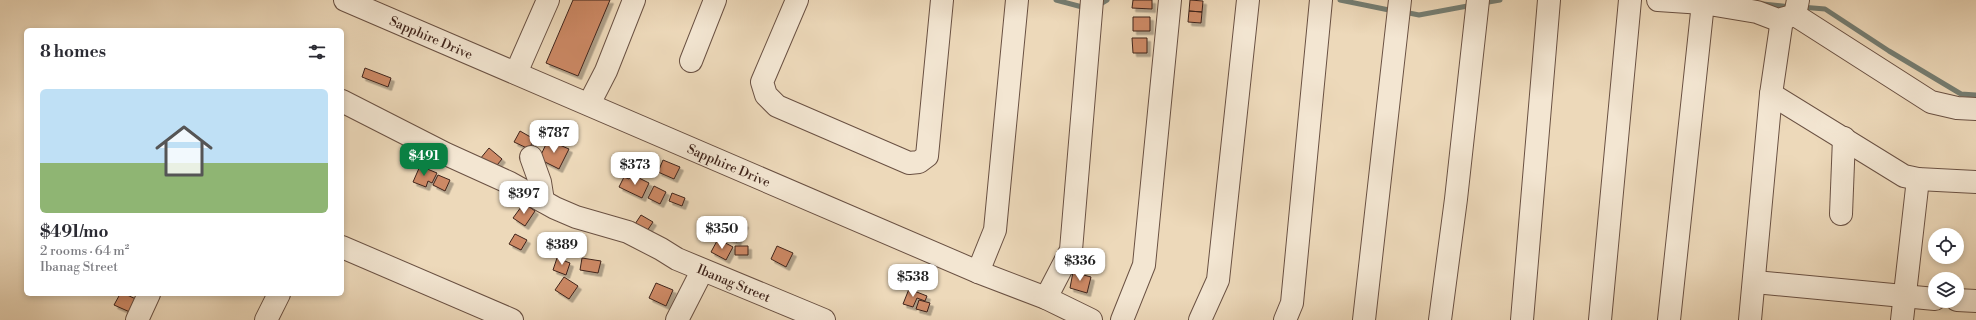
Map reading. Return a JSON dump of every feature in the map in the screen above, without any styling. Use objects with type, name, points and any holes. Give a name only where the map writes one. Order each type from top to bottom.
[{"type":"street","points":[[516,73],[548,0]]},
{"type":"street","points":[[589,104],[606,70],[634,0]]},
{"type":"street","points":[[691,61],[715,0]]},
{"type":"street","points":[[797,0],[762,82],[766,94],[777,106],[909,163],[919,162],[927,156],[942,0]]},
{"type":"street","points":[[978,272],[995,230],[1017,0]]},
{"type":"street","points":[[1046,298],[1071,250],[1092,0]]},
{"type":"street","points":[[1122,320],[1144,265],[1170,0]]},
{"type":"street","points":[[1200,320],[1218,280],[1248,0]]},
{"type":"street","points":[[1285,320],[1292,303],[1321,0]]},
{"type":"street","points":[[1364,320],[1400,0]]},
{"type":"street","points":[[1440,320],[1456,199],[1478,0]]},
{"type":"street","points":[[1522,320],[1549,0]]},
{"type":"street","points":[[1600,320],[1630,0]]},
{"type":"street","points":[[1658,0],[1703,3],[1757,12],[1790,12],[1931,102],[1957,108],[1976,109]]},
{"type":"street","name":"Sapphire Drive","points":[[348,1],[978,272],[1046,298],[1091,320]]},
{"type":"street","points":[[1669,320],[1703,3]]},
{"type":"street","points":[[1750,320],[1755,282],[1771,94],[1781,26],[1790,12]]},
{"type":"street","points":[[1771,94],[1904,176],[1918,179],[1976,182]]},
{"type":"street","name":"Ibanag Street","points":[[344,102],[451,157],[510,183],[576,217],[628,232],[702,271],[824,320]]},
{"type":"street","points":[[1842,214],[1844,138]]},
{"type":"street","points":[[531,157],[540,182],[543,201]]},
{"type":"street","points":[[1902,320],[1918,179]]},
{"type":"street","points":[[344,248],[512,320]]},
{"type":"street","points":[[677,320],[702,271]]},
{"type":"street","points":[[1755,282],[1928,298]]},
{"type":"street","points":[[136,320],[148,296]]},
{"type":"street","points":[[266,320],[278,296]]},
{"type":"street","points":[[1964,301],[1976,302]]},
{"type":"building","points":[[573,0],[610,0],[578,76],[546,63]]},
{"type":"building","points":[[1133,0],[1152,0],[1152,9],[1132,8]]},
{"type":"building","points":[[1190,0],[1203,1],[1202,12],[1189,11]]},
{"type":"building","points":[[1189,11],[1202,12],[1201,23],[1188,22]]},
{"type":"building","points":[[1133,17],[1150,17],[1150,31],[1133,31]]},
{"type":"building","points":[[1132,38],[1147,38],[1147,53],[1133,53]]},
{"type":"building","points":[[365,68],[391,78],[388,87],[362,77]]},
{"type":"building","points":[[520,131],[534,139],[529,149],[514,142]]},
{"type":"building","points":[[548,140],[569,149],[559,169],[539,159]]},
{"type":"building","points":[[489,148],[502,159],[493,170],[480,159]]},
{"type":"building","points":[[663,160],[680,167],[674,179],[658,172]]},
{"type":"building","points":[[420,166],[437,173],[432,183],[428,181],[426,187],[413,182]]},
{"type":"building","points":[[631,174],[649,183],[642,198],[619,187],[624,177],[629,179]]},
{"type":"building","points":[[438,175],[450,180],[445,191],[433,185]]},
{"type":"building","points":[[654,186],[666,192],[660,204],[648,198]]},
{"type":"building","points":[[672,193],[685,198],[682,206],[669,201]]},
{"type":"building","points":[[524,203],[535,211],[525,226],[513,218]]},
{"type":"building","points":[[641,215],[653,222],[645,234],[633,227]]},
{"type":"building","points":[[730,217],[745,224],[737,242],[722,236]]},
{"type":"building","points":[[515,234],[527,240],[521,250],[509,244]]},
{"type":"building","points":[[718,239],[733,247],[726,260],[711,252]]},
{"type":"building","points":[[735,246],[748,246],[748,255],[735,255]]},
{"type":"building","points":[[777,246],[793,253],[786,267],[771,259]]},
{"type":"building","points":[[557,258],[570,263],[566,275],[553,270]]},
{"type":"building","points":[[582,258],[601,261],[598,273],[580,270]]},
{"type":"building","points":[[1073,272],[1091,277],[1087,293],[1070,288]]},
{"type":"building","points":[[564,277],[578,286],[569,299],[555,290]]},
{"type":"building","points":[[656,283],[673,290],[666,306],[649,298]]},
{"type":"building","points":[[909,289],[927,296],[925,301],[917,298],[913,307],[903,304]]},
{"type":"building","points":[[119,296],[129,296],[138,300],[132,313],[114,305]]},
{"type":"building","points":[[919,300],[930,303],[927,312],[916,309]]},
{"type":"waterway","points":[[1056,0],[1086,8]]},
{"type":"waterway","points":[[1097,6],[1107,0]]},
{"type":"waterway","points":[[1340,0],[1394,11]]},
{"type":"waterway","points":[[1483,3],[1500,0]]},
{"type":"waterway","points":[[1763,4],[1791,7]]},
{"type":"waterway","points":[[1404,12],[1419,15],[1473,5]]},
{"type":"waterway","points":[[1801,7],[1825,9],[1889,51],[1961,94],[1976,95]]}]
